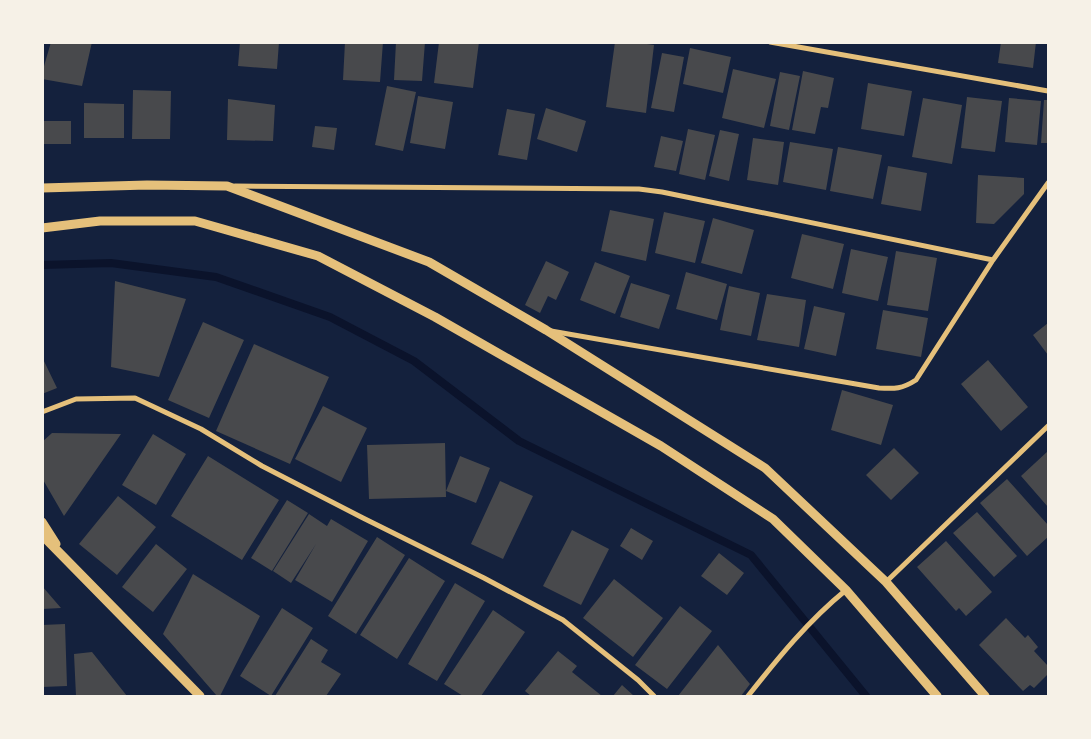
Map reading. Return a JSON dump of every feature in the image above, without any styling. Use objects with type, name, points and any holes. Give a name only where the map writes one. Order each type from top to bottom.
[{"type":"street","points":[[770,42],[1048,91]]},
{"type":"street","points":[[546,330],[879,388],[894,389],[904,387],[916,380],[993,260],[1048,183]]},
{"type":"street","points":[[42,188],[147,185],[638,189],[662,192],[993,260]]},
{"type":"street","points":[[227,186],[429,262],[546,330],[765,468],[886,582],[985,696]]},
{"type":"street","points":[[42,228],[100,221],[195,221],[318,256],[435,317],[661,446],[773,518],[846,590],[937,696]]},
{"type":"street","points":[[42,412],[76,399],[135,398],[201,430],[262,466],[563,620],[638,680],[654,696]]},
{"type":"street","points":[[886,582],[1048,426]]},
{"type":"street","points":[[42,522],[64,557]]},
{"type":"street","points":[[42,535],[200,696]]},
{"type":"street","points":[[748,696],[784,650],[832,601],[846,590]]},
{"type":"building","points":[[51,42],[92,42],[82,86],[42,79]]},
{"type":"building","points":[[240,42],[279,42],[277,69],[238,66]]},
{"type":"building","points":[[345,42],[383,42],[380,82],[343,80]]},
{"type":"building","points":[[396,42],[425,42],[422,81],[394,80]]},
{"type":"building","points":[[439,42],[479,42],[473,88],[434,83]]},
{"type":"building","points":[[615,42],[654,45],[646,113],[606,107]]},
{"type":"building","points":[[1001,42],[1036,42],[1033,68],[998,63]]},
{"type":"building","points":[[690,48],[731,57],[723,93],[683,84]]},
{"type":"building","points":[[662,53],[684,57],[674,112],[651,108]]},
{"type":"building","points":[[733,69],[776,79],[764,128],[722,118]]},
{"type":"building","points":[[803,71],[834,78],[828,108],[821,107],[815,134],[792,130]]},
{"type":"building","points":[[780,72],[800,76],[789,130],[770,126]]},
{"type":"building","points":[[868,83],[912,91],[904,136],[861,129]]},
{"type":"building","points":[[387,86],[416,92],[403,151],[375,145]]},
{"type":"building","points":[[133,90],[171,91],[170,139],[132,139]]},
{"type":"building","points":[[418,96],[453,102],[445,149],[410,143]]},
{"type":"building","points":[[967,97],[1002,101],[995,152],[961,148]]},
{"type":"building","points":[[923,98],[962,105],[952,164],[912,157]]},
{"type":"building","points":[[1009,98],[1041,101],[1037,145],[1005,142]]},
{"type":"building","points":[[228,99],[275,105],[273,141],[227,140]]},
{"type":"building","points":[[1044,100],[1048,100],[1048,143],[1041,143]]},
{"type":"building","points":[[84,103],[124,104],[124,138],[84,138]]},
{"type":"building","points":[[546,108],[586,121],[577,152],[537,139]]},
{"type":"building","points":[[507,109],[535,114],[527,160],[498,155]]},
{"type":"building","points":[[42,121],[71,121],[71,144],[42,144]]},
{"type":"building","points":[[315,126],[337,128],[334,150],[312,147]]},
{"type":"building","points":[[688,129],[715,135],[705,180],[679,174]]},
{"type":"building","points":[[720,130],[739,134],[729,181],[709,176]]},
{"type":"building","points":[[661,136],[683,141],[676,171],[654,167]]},
{"type":"building","points":[[753,138],[784,142],[778,185],[747,180]]},
{"type":"building","points":[[790,142],[833,149],[826,190],[783,182]]},
{"type":"building","points":[[838,147],[882,155],[873,199],[830,191]]},
{"type":"building","points":[[888,166],[927,173],[921,211],[881,204]]},
{"type":"building","points":[[978,175],[1024,178],[1024,194],[994,224],[976,223]]},
{"type":"building","points":[[610,210],[654,219],[646,261],[601,251]]},
{"type":"building","points":[[664,212],[705,221],[695,263],[655,253]]},
{"type":"building","points":[[713,218],[754,230],[742,274],[701,263]]},
{"type":"building","points":[[802,234],[844,244],[833,289],[791,278]]},
{"type":"building","points":[[851,249],[888,257],[878,301],[842,293]]},
{"type":"building","points":[[896,251],[937,258],[928,311],[887,305]]},
{"type":"building","points":[[546,261],[569,272],[556,300],[548,296],[540,313],[525,305]]},
{"type":"building","points":[[595,262],[630,276],[615,314],[580,300]]},
{"type":"building","points":[[686,272],[727,284],[717,320],[676,309]]},
{"type":"building","points":[[115,281],[186,299],[159,377],[111,367]]},
{"type":"building","points":[[631,283],[670,295],[659,329],[620,317]]},
{"type":"building","points":[[729,286],[760,293],[751,336],[720,330]]},
{"type":"building","points":[[767,294],[806,300],[799,347],[757,340]]},
{"type":"building","points":[[814,306],[845,313],[836,356],[804,349]]},
{"type":"building","points":[[883,310],[928,318],[921,357],[876,349]]},
{"type":"building","points":[[203,322],[244,340],[209,418],[168,400]]},
{"type":"building","points":[[1048,323],[1048,355],[1033,335]]},
{"type":"building","points":[[254,344],[329,377],[290,464],[216,431]]},
{"type":"building","points":[[42,357],[57,388],[42,394]]},
{"type":"building","points":[[988,360],[1028,407],[1001,431],[961,384]]},
{"type":"building","points":[[842,390],[893,405],[881,445],[831,430]]},
{"type":"building","points":[[323,406],[367,428],[341,482],[295,459]]},
{"type":"building","points":[[52,433],[121,434],[64,516],[42,478],[42,442]]},
{"type":"building","points":[[153,434],[186,454],[156,505],[122,485]]},
{"type":"building","points":[[445,443],[446,497],[369,499],[367,445]]},
{"type":"building","points":[[894,448],[919,473],[891,500],[866,475]]},
{"type":"building","points":[[1048,451],[1048,507],[1021,476]]},
{"type":"building","points":[[208,456],[279,500],[242,560],[171,516]]},
{"type":"building","points":[[460,456],[490,468],[476,503],[446,491]]},
{"type":"building","points":[[1007,479],[1048,525],[1048,537],[1027,556],[980,503]]},
{"type":"building","points":[[500,481],[533,496],[503,559],[471,544]]},
{"type":"building","points":[[118,496],[156,527],[117,575],[79,544]]},
{"type":"building","points":[[287,500],[308,513],[272,571],[251,558]]},
{"type":"building","points":[[977,512],[1017,556],[994,577],[953,533]]},
{"type":"building","points":[[309,514],[327,526],[331,519],[368,541],[332,602],[295,580],[316,544],[291,583],[273,571]]},
{"type":"building","points":[[631,528],[653,541],[642,560],[620,546]]},
{"type":"building","points":[[572,530],[609,549],[581,605],[543,586]]},
{"type":"building","points":[[377,537],[405,555],[356,634],[328,616]]},
{"type":"building","points":[[946,541],[992,592],[966,616],[959,608],[956,611],[917,567]]},
{"type":"building","points":[[156,544],[187,569],[153,612],[122,587]]},
{"type":"building","points":[[719,553],[744,573],[727,595],[701,576]]},
{"type":"building","points":[[409,558],[445,581],[397,659],[360,635]]},
{"type":"building","points":[[193,574],[260,616],[220,696],[217,696],[163,634]]},
{"type":"building","points":[[614,579],[663,618],[633,657],[583,618]]},
{"type":"building","points":[[455,583],[485,601],[437,681],[408,664]]},
{"type":"building","points":[[42,586],[61,608],[42,609]]},
{"type":"building","points":[[680,606],[712,631],[667,689],[635,665]]},
{"type":"building","points":[[282,608],[313,628],[271,696],[240,676]]},
{"type":"building","points":[[493,610],[525,632],[481,696],[463,696],[444,684]]},
{"type":"building","points":[[1006,618],[1025,638],[1028,635],[1038,647],[1034,651],[1048,666],[1048,674],[1034,688],[1030,685],[1023,691],[979,645]]},
{"type":"building","points":[[65,624],[67,686],[42,687],[42,625]]},
{"type":"building","points":[[311,639],[328,650],[321,662],[341,674],[326,696],[275,696]]},
{"type":"building","points":[[718,645],[750,684],[741,696],[678,696]]},
{"type":"building","points":[[558,651],[577,666],[572,672],[602,696],[531,696],[525,691]]},
{"type":"building","points":[[92,652],[127,696],[76,696],[74,654]]},
{"type":"building","points":[[622,685],[634,696],[613,696]]},
{"type":"waterway","points":[[42,265],[111,263],[216,277],[330,317],[414,361],[519,441],[751,555],[866,696]]}]
